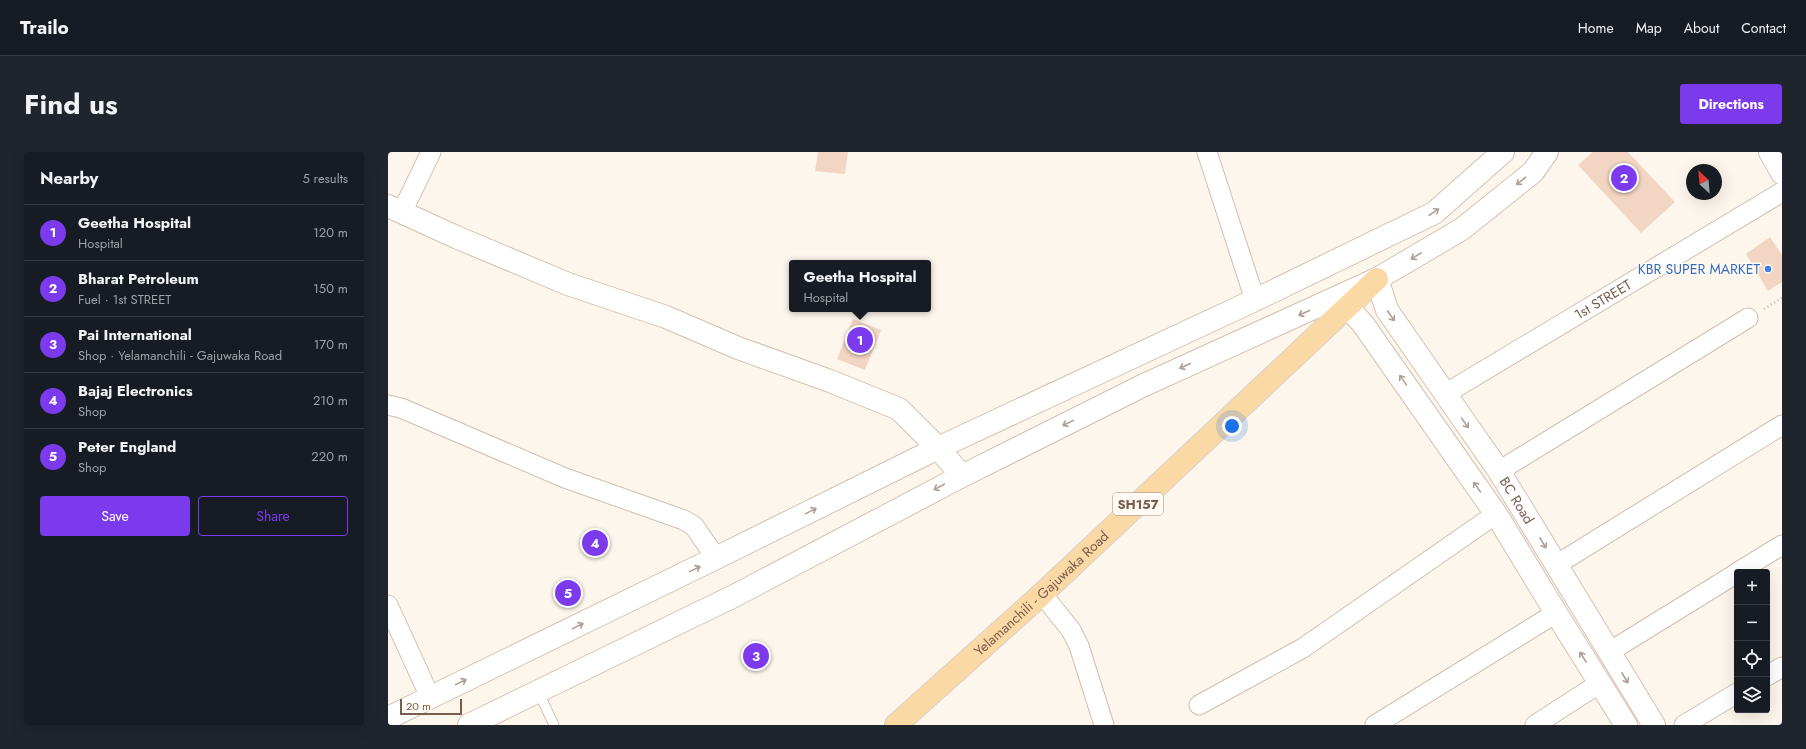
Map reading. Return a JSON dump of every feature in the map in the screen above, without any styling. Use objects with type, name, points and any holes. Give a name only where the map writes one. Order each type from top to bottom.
[{"type":"main road","points":[[388,718],[938,448],[1255,300],[1434,212],[1503,152]]},
{"type":"main road","points":[[1377,279],[1462,229],[1533,172],[1547,152]]},
{"type":"main road","points":[[1770,152],[1782,173]]},
{"type":"main road","points":[[395,209],[463,240],[568,284],[666,317],[738,348],[830,381],[899,409],[938,448],[962,476]]},
{"type":"main road","name":"Yelamanchili - Gajuwaka Road","points":[[901,723],[1042,594],[1344,302],[1377,279]]},
{"type":"main road","name":"BC Road","points":[[1377,279],[1387,310],[1499,471],[1654,725]]},
{"type":"main road","points":[[469,725],[736,595],[962,476],[1142,386],[1344,302],[1363,324],[1496,514],[1556,614],[1626,725]]},
{"type":"street","points":[[395,209],[430,152]]},
{"type":"street","points":[[1207,152],[1255,300]]},
{"type":"street","name":"1st STREET","points":[[1445,394],[1782,192]]},
{"type":"street","points":[[1499,471],[1748,318]]},
{"type":"street","points":[[388,405],[401,408],[565,478],[684,520],[694,526],[716,558]]},
{"type":"street","points":[[1556,565],[1782,425]]},
{"type":"street","points":[[1199,705],[1303,648],[1496,514]]},
{"type":"street","points":[[1742,569],[1782,544]]},
{"type":"street","points":[[1609,652],[1734,574]]},
{"type":"street","points":[[1042,594],[1071,630],[1079,646],[1104,725]]},
{"type":"street","points":[[388,605],[430,697]]},
{"type":"street","points":[[1375,725],[1556,614]]},
{"type":"street","points":[[1770,674],[1782,667]]},
{"type":"street","points":[[1535,725],[1600,683]]},
{"type":"street","points":[[1684,725],[1734,695]]},
{"type":"lane","points":[[538,691],[554,725]]},
{"type":"building","points":[[818,152],[848,152],[845,174],[815,171]]},
{"type":"building","points":[[1593,152],[1628,152],[1675,202],[1641,233],[1578,165]]},
{"type":"building","name":"KBR SUPER MARKET","points":[[1770,237],[1782,255],[1782,282],[1768,291],[1746,254]]},
{"type":"building","points":[[853,319],[881,330],[865,370],[837,359]]},
{"type":"place","name":"Bharat Petroleum","points":[[1624,178]]},
{"type":"place","name":"KBR SUPER MARKET","points":[[1768,269]]},
{"type":"place","name":"Geetha Hospital","points":[[860,340]]},
{"type":"place","name":"Bajaj Electronics","points":[[595,543]]},
{"type":"place","name":"Peter England","points":[[568,593]]},
{"type":"place","name":"Pai International","points":[[756,656]]}]
